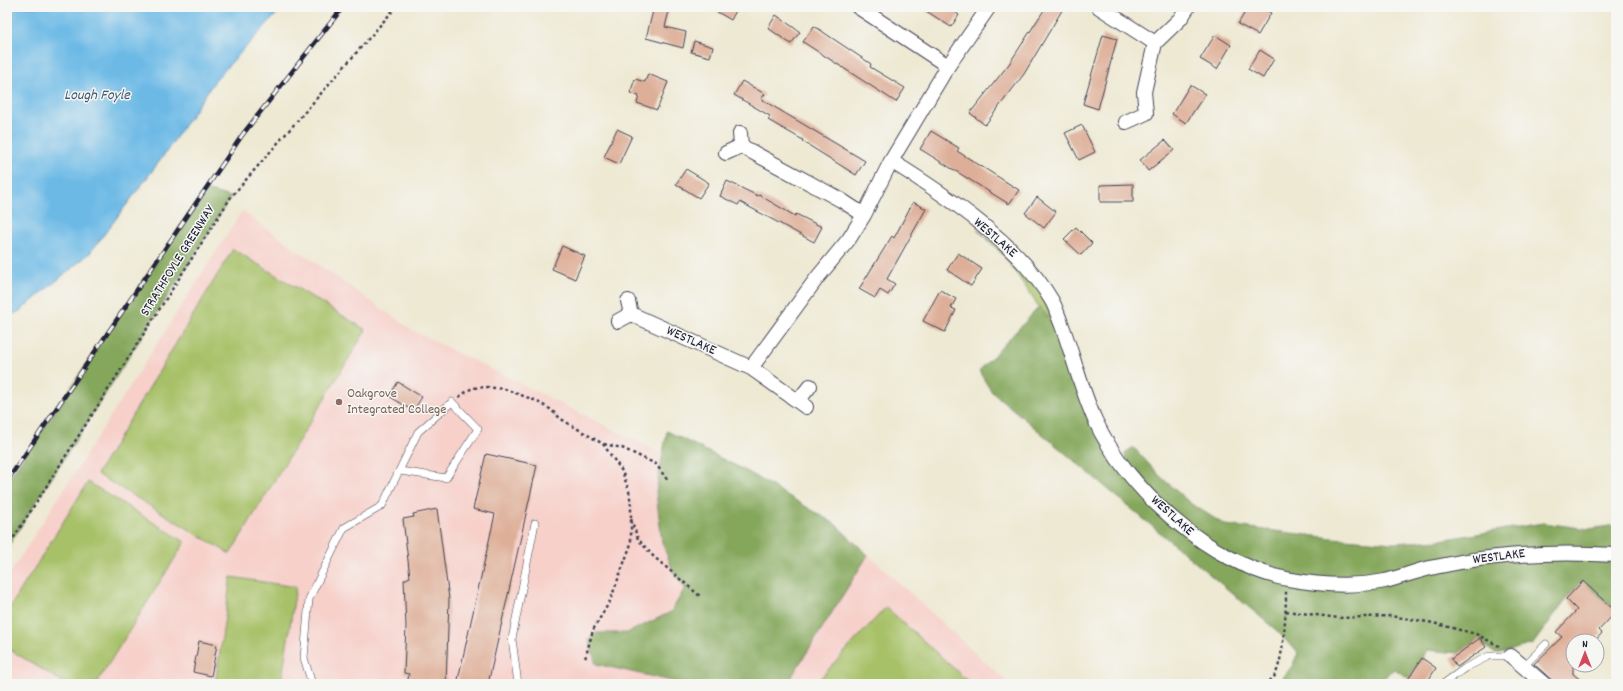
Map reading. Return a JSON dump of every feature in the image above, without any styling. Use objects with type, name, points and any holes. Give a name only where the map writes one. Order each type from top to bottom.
[{"type":"street","points":[[858,7],[948,66]]},
{"type":"street","points":[[751,368],[817,278],[848,239],[864,215],[891,161],[948,66],[989,7]]},
{"type":"street","points":[[1099,7],[1155,44]]},
{"type":"street","points":[[1126,122],[1146,114],[1144,92],[1155,44],[1180,19],[1188,7]]},
{"type":"street","points":[[726,153],[740,140],[842,200],[864,215]]},
{"type":"street","name":"WESTLAKE","points":[[891,161],[963,211],[1001,241],[1026,264],[1052,302],[1074,357],[1090,406],[1104,438],[1126,471],[1150,497],[1200,541],[1234,561],[1286,579],[1339,586],[1385,581],[1434,567],[1520,553],[1616,554]]},
{"type":"street","name":"WESTLAKE","points":[[618,321],[630,307],[751,368],[802,404],[810,386]]},
{"type":"street","points":[[1511,656],[1544,684]]},
{"type":"lane","points":[[312,684],[304,658],[309,599],[344,528],[382,506],[418,432],[452,402],[478,429],[446,478],[400,471]]},
{"type":"lane","points":[[518,684],[512,638],[535,523]]},
{"type":"lane","points":[[1523,667],[1546,644]]},
{"type":"lane","points":[[1443,684],[1465,668],[1489,656],[1511,656]]},
{"type":"path","name":"STRATHFOYLE GREENWAY","points":[[7,548],[231,197],[396,7]]},
{"type":"path","points":[[452,402],[472,388],[505,389],[534,400],[550,409],[561,419],[603,444],[622,448],[656,464],[668,481]]},
{"type":"path","points":[[585,659],[593,630],[610,601],[631,544],[631,517],[628,491],[622,471],[603,444]]},
{"type":"path","points":[[631,517],[638,539],[653,556],[701,597]]},
{"type":"path","points":[[1264,684],[1273,678],[1279,663],[1286,611],[1286,579]]},
{"type":"path","points":[[1286,611],[1339,618],[1391,616],[1432,623],[1476,634],[1500,646],[1511,656]]},
{"type":"shaded area","name":"Oakgrove Integrated College","points":[[242,211],[412,330],[705,475],[835,524],[1009,684],[7,684],[7,578]]},
{"type":"green space","points":[[205,190],[231,197],[7,548],[7,481]]},
{"type":"green space","points":[[976,228],[1020,266],[1042,296],[1058,330],[1039,307],[1006,258]]},
{"type":"green space","points":[[233,249],[366,330],[230,554],[97,474]]},
{"type":"green space","points":[[1039,307],[1068,341],[1081,382],[1126,470],[1125,453],[1133,447],[1161,477],[1190,503],[1225,525],[1332,538],[1394,543],[1440,540],[1543,523],[1589,529],[1616,525],[1616,611],[1582,581],[1566,599],[1533,644],[1496,654],[1486,647],[1480,638],[1458,653],[1427,650],[1409,678],[1394,669],[1377,684],[1278,684],[1292,666],[1298,653],[1276,630],[991,391],[979,371]]},
{"type":"green space","points":[[667,431],[750,473],[835,524],[868,555],[787,684],[685,684],[596,664],[589,640],[596,633],[627,633],[671,612],[685,588],[673,571],[662,542],[656,492]]},
{"type":"green space","points":[[88,482],[185,542],[96,684],[66,684],[7,648],[7,612]]},
{"type":"green space","points":[[231,577],[296,587],[281,684],[215,684]]},
{"type":"green space","points":[[886,607],[971,684],[815,684]]},
{"type":"water","name":"Lough Foyle","points":[[7,7],[283,7],[216,79],[162,158],[90,253],[20,311],[7,317]]},
{"type":"building","points":[[654,7],[670,7],[665,27],[686,32],[683,48],[646,38]]},
{"type":"building","points":[[709,7],[738,7],[731,20]]},
{"type":"building","points":[[920,7],[948,7],[959,15],[951,27]]},
{"type":"building","points":[[1046,7],[1064,7],[1024,74],[985,125],[970,113],[1009,64]]},
{"type":"building","points":[[1248,7],[1261,7],[1271,13],[1258,35],[1238,24]]},
{"type":"building","points":[[776,15],[800,32],[791,44],[768,28]]},
{"type":"building","points":[[814,26],[871,64],[870,67],[905,88],[896,102],[803,42]]},
{"type":"building","points":[[1103,35],[1117,39],[1098,109],[1083,104]]},
{"type":"building","points":[[1215,35],[1231,45],[1217,69],[1200,59]]},
{"type":"building","points":[[694,41],[713,47],[710,57],[691,52]]},
{"type":"building","points":[[1260,50],[1274,59],[1263,78],[1248,69]]},
{"type":"building","points":[[648,74],[668,82],[657,110],[637,103],[639,96],[630,93],[635,79],[645,82]]},
{"type":"building","points":[[742,81],[765,94],[761,99],[865,161],[856,175],[802,141],[803,140],[768,120],[770,116],[734,95]]},
{"type":"building","points":[[1190,85],[1205,94],[1186,123],[1172,114]]},
{"type":"building","points":[[1082,125],[1095,152],[1079,160],[1065,133]]},
{"type":"building","points":[[617,129],[632,136],[619,164],[604,157]]},
{"type":"building","points":[[931,131],[959,148],[957,151],[1019,190],[1009,204],[920,149]]},
{"type":"building","points":[[1165,140],[1174,150],[1148,171],[1140,160]]},
{"type":"building","points":[[686,169],[709,183],[699,198],[676,184]]},
{"type":"building","points":[[727,181],[758,196],[759,195],[795,216],[796,214],[822,227],[814,242],[740,202],[738,205],[720,196]]},
{"type":"building","points":[[1133,184],[1133,202],[1100,202],[1100,185]]},
{"type":"building","points":[[1037,197],[1056,212],[1044,228],[1025,213]]},
{"type":"building","points":[[913,202],[926,209],[887,279],[895,284],[888,295],[880,290],[875,298],[859,289],[892,236],[894,238]]},
{"type":"building","points":[[1076,227],[1092,243],[1081,255],[1064,239]]},
{"type":"building","points":[[562,246],[585,256],[575,279],[552,269]]},
{"type":"building","points":[[958,253],[982,269],[971,286],[947,270]]},
{"type":"building","points":[[940,290],[956,299],[951,308],[956,310],[945,332],[923,321]]},
{"type":"building","points":[[398,382],[422,397],[413,411],[389,396]]},
{"type":"building","points":[[486,454],[537,465],[488,684],[457,684],[495,514],[473,509]]},
{"type":"building","points":[[437,509],[449,599],[446,684],[407,684],[409,674],[404,673],[406,626],[404,580],[410,577],[403,519],[414,517],[413,514]]},
{"type":"building","points":[[1583,581],[1616,612],[1599,630],[1602,633],[1565,633],[1565,673],[1573,673],[1586,684],[1556,684],[1534,664],[1562,637],[1556,632],[1577,610],[1566,599]]},
{"type":"building","points":[[1480,638],[1486,647],[1457,667],[1451,659]]},
{"type":"building","points":[[199,641],[217,645],[211,676],[193,672]]},
{"type":"building","points":[[1422,658],[1436,668],[1426,684],[1405,684]]},
{"type":"railway","points":[[7,481],[243,134],[343,7]]},
{"type":"place","name":"Oakgrove Integrated College","points":[[339,402]]}]
